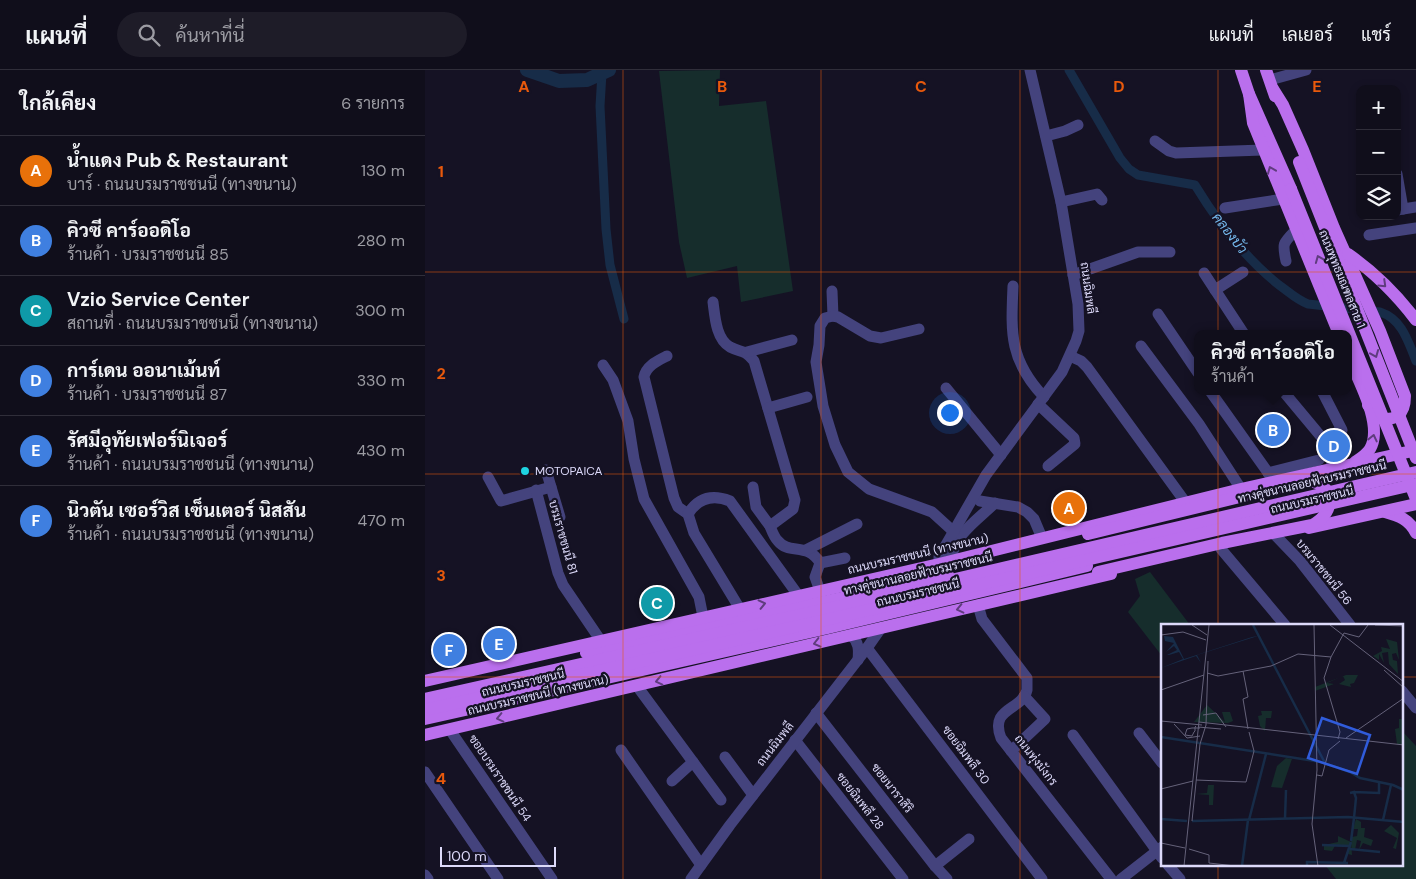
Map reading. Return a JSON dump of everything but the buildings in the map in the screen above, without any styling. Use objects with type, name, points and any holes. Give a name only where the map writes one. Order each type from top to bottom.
[{"type":"main road","name":"ถนนพุทธมณฑลสาย 1","points":[[1242,73],[1287,194],[1345,330]]},
{"type":"main road","name":"ถนนพุทธมณฑลสาย 1","points":[[1269,78],[1299,162],[1416,458]]},
{"type":"main road","points":[[1269,78],[1283,106],[1380,331],[1405,396],[1405,404],[1400,414],[1392,419],[1378,418],[1368,405]]},
{"type":"main road","points":[[1249,94],[1253,123],[1263,150],[1287,194],[1296,230],[1337,330]]},
{"type":"main road","points":[[1346,253],[1373,274],[1397,297],[1416,320]]},
{"type":"main road","name":"ถนนพุทธมณฑลสาย 1","points":[[1352,348],[1416,499]]},
{"type":"main road","points":[[1352,366],[1375,428],[1373,442],[1366,454],[1353,464]]},
{"type":"main road","name":"ถนนบรมราชชนนี (ทางขนาน)","points":[[425,682],[601,640],[948,562],[1241,489],[1271,477],[1334,468],[1416,450]]},
{"type":"main road","name":"ถนนบรมราชชนนี","points":[[425,688],[941,576],[1416,467]]},
{"type":"main road","name":"ทางคู่ขนานลอยฟ้าบรมราชชนนี","points":[[425,700],[1416,472]]},
{"type":"main road","points":[[948,562],[1004,553],[1088,534],[1305,481],[1313,481],[1321,485],[1328,494],[1329,507],[1326,515],[1312,525],[1222,543],[1098,572],[1049,584],[979,605]]},
{"type":"main road","name":"ทางคู่ขนานลอยฟ้าบรมราชชนนี","points":[[425,710],[1416,484]]},
{"type":"main road","name":"ถนนบรมราชชนนี","points":[[425,719],[740,648],[1416,490]]},
{"type":"main road","name":"ถนนบรมราชชนนี (ทางขนาน)","points":[[425,735],[1416,504]]},
{"type":"main road","points":[[1383,511],[1401,517],[1410,523],[1416,533]]},
{"type":"street","name":"ถนนฉิมพลี","points":[[948,562],[939,557],[986,475],[1062,372],[1079,331],[1078,304],[1061,202],[1046,136],[1031,99],[1030,70]]},
{"type":"street","points":[[1269,78],[1306,70]]},
{"type":"street","points":[[1046,136],[1065,131],[1078,124]]},
{"type":"street","points":[[1155,141],[1169,151],[1176,153],[1263,150]]},
{"type":"street","points":[[1061,202],[1097,194],[1102,200]]},
{"type":"street","points":[[1225,208],[1287,194]]},
{"type":"street","points":[[1401,209],[1416,207]]},
{"type":"street","points":[[1369,235],[1416,228]]},
{"type":"street","points":[[1285,261],[1282,246],[1296,230]]},
{"type":"street","points":[[1073,275],[1138,252],[1170,252]]},
{"type":"street","points":[[1215,290],[1243,272]]},
{"type":"street","points":[[1204,273],[1241,330]]},
{"type":"street","points":[[1013,286],[1011,327],[1020,362],[1041,401],[1074,438],[1075,444],[1048,466]]},
{"type":"street","points":[[832,291],[833,316]]},
{"type":"street","points":[[713,302],[717,328],[723,341],[747,352],[754,361],[795,500],[793,509],[770,526]]},
{"type":"street","points":[[1158,314],[1194,367]]},
{"type":"street","points":[[919,329],[881,338],[870,336],[838,317],[825,318],[820,326],[816,362],[823,406],[835,445],[848,472],[869,489],[932,512],[954,532]]},
{"type":"street","points":[[747,352],[793,340]]},
{"type":"street","points":[[1141,346],[1199,424],[1241,489]]},
{"type":"street","points":[[667,356],[649,367],[644,377],[674,498],[678,507],[688,514],[695,533],[740,609]]},
{"type":"street","points":[[1070,356],[1081,361],[1087,367],[1186,503]]},
{"type":"street","points":[[603,365],[613,380],[628,421],[634,459],[644,499],[699,597],[703,618]]},
{"type":"street","points":[[946,388],[1001,455]]},
{"type":"street","points":[[1213,395],[1271,477],[1319,460]]},
{"type":"street","points":[[1286,395],[1323,438],[1334,468]]},
{"type":"street","points":[[1323,438],[1342,430],[1324,395]]},
{"type":"street","points":[[768,408],[807,397]]},
{"type":"street","points":[[546,470],[560,517]]},
{"type":"street","points":[[488,477],[501,501],[551,487]]},
{"type":"street","points":[[753,487],[756,507],[770,526],[778,542],[792,548],[806,550],[815,555],[820,562]]},
{"type":"street","name":"บรมราชชนนี 81","points":[[536,490],[558,573],[563,585],[601,640]]},
{"type":"street","points":[[688,514],[699,501],[710,497],[730,501],[798,595]]},
{"type":"street","points":[[980,501],[1018,507],[1027,512],[1034,519],[1042,538]]},
{"type":"street","points":[[948,562],[953,547],[960,536],[995,503]]},
{"type":"street","points":[[806,550],[857,524]]},
{"type":"street","name":"บรมราชชนนี 56","points":[[1276,536],[1300,561],[1349,624]]},
{"type":"street","points":[[1221,549],[1284,624]]},
{"type":"street","points":[[820,562],[845,558]]},
{"type":"street","points":[[820,562],[815,577],[820,590]]},
{"type":"street","points":[[979,605],[982,619],[1024,672],[1027,678],[1027,689],[1024,696],[1044,717],[1045,721],[1011,751]]},
{"type":"street","name":"ถนนฉิมพลี","points":[[691,879],[881,628]]},
{"type":"street","points":[[851,635],[857,643],[859,650],[858,660]]},
{"type":"street","name":"ซอยฉิมพลี 30","points":[[867,648],[1042,879]]},
{"type":"street","points":[[637,686],[721,800]]},
{"type":"street","points":[[1403,692],[1416,708]]},
{"type":"street","name":"ถนนทุ่งมังกร","points":[[1024,696],[1002,715],[998,723],[1001,738],[1111,879]]},
{"type":"street","name":"ซอยนาราสิริ","points":[[817,713],[947,879]]},
{"type":"street","name":"ซอยบรมราชชนนี 54","points":[[450,730],[552,879]]},
{"type":"street","points":[[1139,733],[1161,762]]},
{"type":"street","points":[[1073,735],[1161,852],[1121,879]]},
{"type":"street","name":"ซอยฉิมพลี 28","points":[[795,740],[903,879]]},
{"type":"street","points":[[621,750],[701,865]]},
{"type":"street","points":[[725,757],[753,795]]},
{"type":"street","points":[[672,780],[693,762]]},
{"type":"street","points":[[425,772],[499,879]]},
{"type":"street","points":[[935,866],[969,839]]},
{"type":"street","points":[[1170,866],[1180,879]]},
{"type":"street","points":[[425,875],[428,879]]},
{"type":"green space","points":[[720,70],[719,106],[766,101],[793,291],[741,302],[737,266],[687,278],[679,242],[659,71]]},
{"type":"green space","points":[[1150,572],[1189,624],[1161,624],[1161,655],[1128,612],[1140,596],[1135,579]]},
{"type":"green space","points":[[1403,732],[1416,746],[1416,879],[1336,879],[1326,866],[1403,866]]},
{"type":"waterway","points":[[527,70],[559,81],[587,80],[609,70]]},
{"type":"waterway","name":"คลองบัว","points":[[1069,70],[1120,158],[1129,169],[1138,175],[1195,185],[1213,213],[1243,251],[1279,285],[1308,304],[1380,312],[1388,315],[1399,325],[1416,361]]},
{"type":"waterway","points":[[602,73],[600,106],[606,229],[610,265],[624,319]]},
{"type":"place","name":"คิวซี คาร์ออดิโอ","points":[[1273,430]]},
{"type":"place","name":"การ์เดน ออนาเม้นท์","points":[[1334,446]]},
{"type":"place","name":"MOTOPAICA","points":[[525,471]]},
{"type":"place","name":"น้ำแดง Pub & Restaurant","points":[[1069,508]]},
{"type":"place","name":"Vzio Service Center","points":[[657,603]]},
{"type":"place","name":"รัศมีอุทัยเฟอร์นิเจอร์","points":[[499,644]]},
{"type":"place","name":"นิวตัน เซอร์วิส เซ็นเตอร์ นิสสัน","points":[[449,650]]}]
